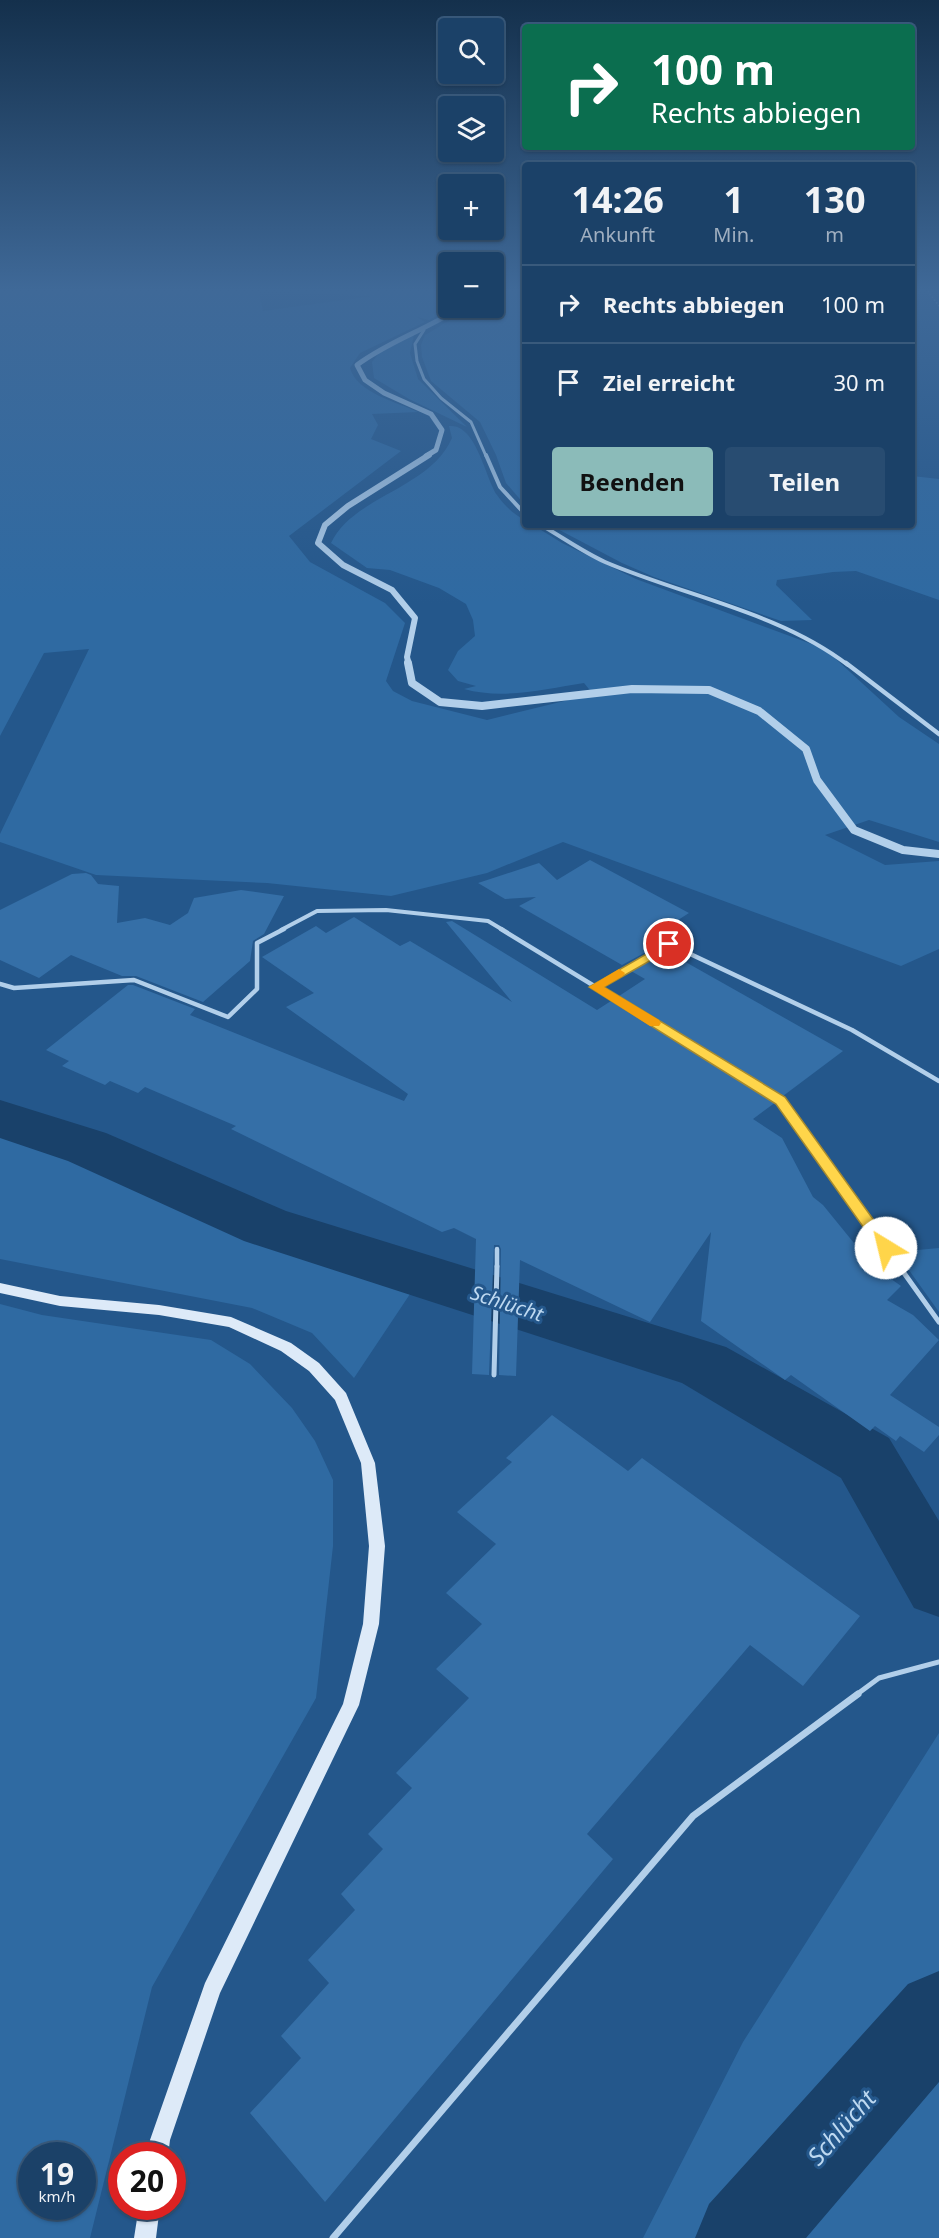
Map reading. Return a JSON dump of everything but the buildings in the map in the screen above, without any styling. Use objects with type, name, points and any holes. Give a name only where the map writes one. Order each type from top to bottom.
[{"type":"main road","points":[[0,1288],[60,1300],[159,1310],[231,1322],[286,1347],[314,1366],[341,1397],[368,1463],[378,1546],[371,1624],[351,1705],[212,1990],[160,2142]]},
{"type":"main road","points":[[145,2238],[148,2220]]},
{"type":"street","points":[[389,395],[431,414],[442,430],[436,450],[348,506],[325,525],[318,543],[344,565],[392,590],[415,618],[407,657],[412,683],[440,702],[482,706],[632,689],[709,690],[759,711],[806,749],[817,780],[854,830],[903,850],[939,854]]},
{"type":"street","points":[[439,395],[471,422],[500,488],[522,511]]},
{"type":"street","points":[[546,528],[603,561],[789,630],[826,648],[939,735]]},
{"type":"lane","points":[[0,984],[14,988],[134,980],[228,1017],[257,989],[257,944],[317,911],[387,910],[488,921],[781,1101],[939,1322]]},
{"type":"lane","points":[[595,987],[669,944],[852,1030],[939,1081]]},
{"type":"lane","points":[[494,1375],[497,1249]]},
{"type":"lane","points":[[333,2238],[693,1816],[879,1678],[939,1662]]},
{"type":"shaded area","points":[[0,395],[378,395],[418,412],[372,414],[378,425],[371,439],[401,451],[289,536],[310,562],[385,603],[405,623],[386,681],[393,691],[412,701],[487,720],[593,694],[584,683],[509,694],[464,689],[476,686],[458,681],[448,670],[458,651],[475,636],[473,620],[466,604],[439,588],[390,570],[367,568],[331,543],[342,527],[356,514],[427,469],[441,455],[452,438],[449,426],[458,427],[473,442],[497,495],[509,509],[522,518],[522,528],[538,528],[562,543],[636,579],[825,649],[899,717],[939,744],[939,842],[869,820],[825,835],[885,865],[939,861],[939,949],[901,966],[563,842],[487,873],[391,896],[267,883],[96,875],[0,842],[0,834],[89,649],[44,653],[0,736]]},
{"type":"shaded area","points":[[403,395],[435,395],[467,427]]},
{"type":"shaded area","points":[[448,395],[522,395],[522,502],[506,483],[480,422]]},
{"type":"shaded area","points":[[915,476],[939,479],[939,600],[856,571],[833,572],[777,580],[776,585],[812,620],[781,621],[654,577],[556,528],[915,528]]},
{"type":"shaded area","points":[[0,1103],[135,1152],[422,1276],[354,1378],[312,1333],[252,1308],[0,1259]]},
{"type":"shaded area","points":[[939,1248],[939,1312],[896,1252]]},
{"type":"shaded area","points":[[0,1304],[42,1315],[211,1340],[250,1364],[292,1408],[315,1441],[333,1480],[333,1546],[316,1698],[152,1987],[114,2142],[108,2142],[108,2165],[96,2214],[96,2142],[18,2142],[18,2220],[94,2220],[90,2238],[0,2238]]},
{"type":"shaded area","points":[[939,1733],[939,2238],[643,2238],[743,2042]]},
{"type":"waterway","name":"Schlücht","points":[[0,1118],[87,1147],[265,1226],[704,1365],[865,1458],[939,1585]]},
{"type":"waterway","name":"Schlücht","points":[[743,2238],[939,2015]]},
{"type":"slow traffic","points":[[619,973],[595,987],[655,1023]]},
{"type":"route","points":[[669,944],[595,987],[781,1101],[886,1248]]}]
